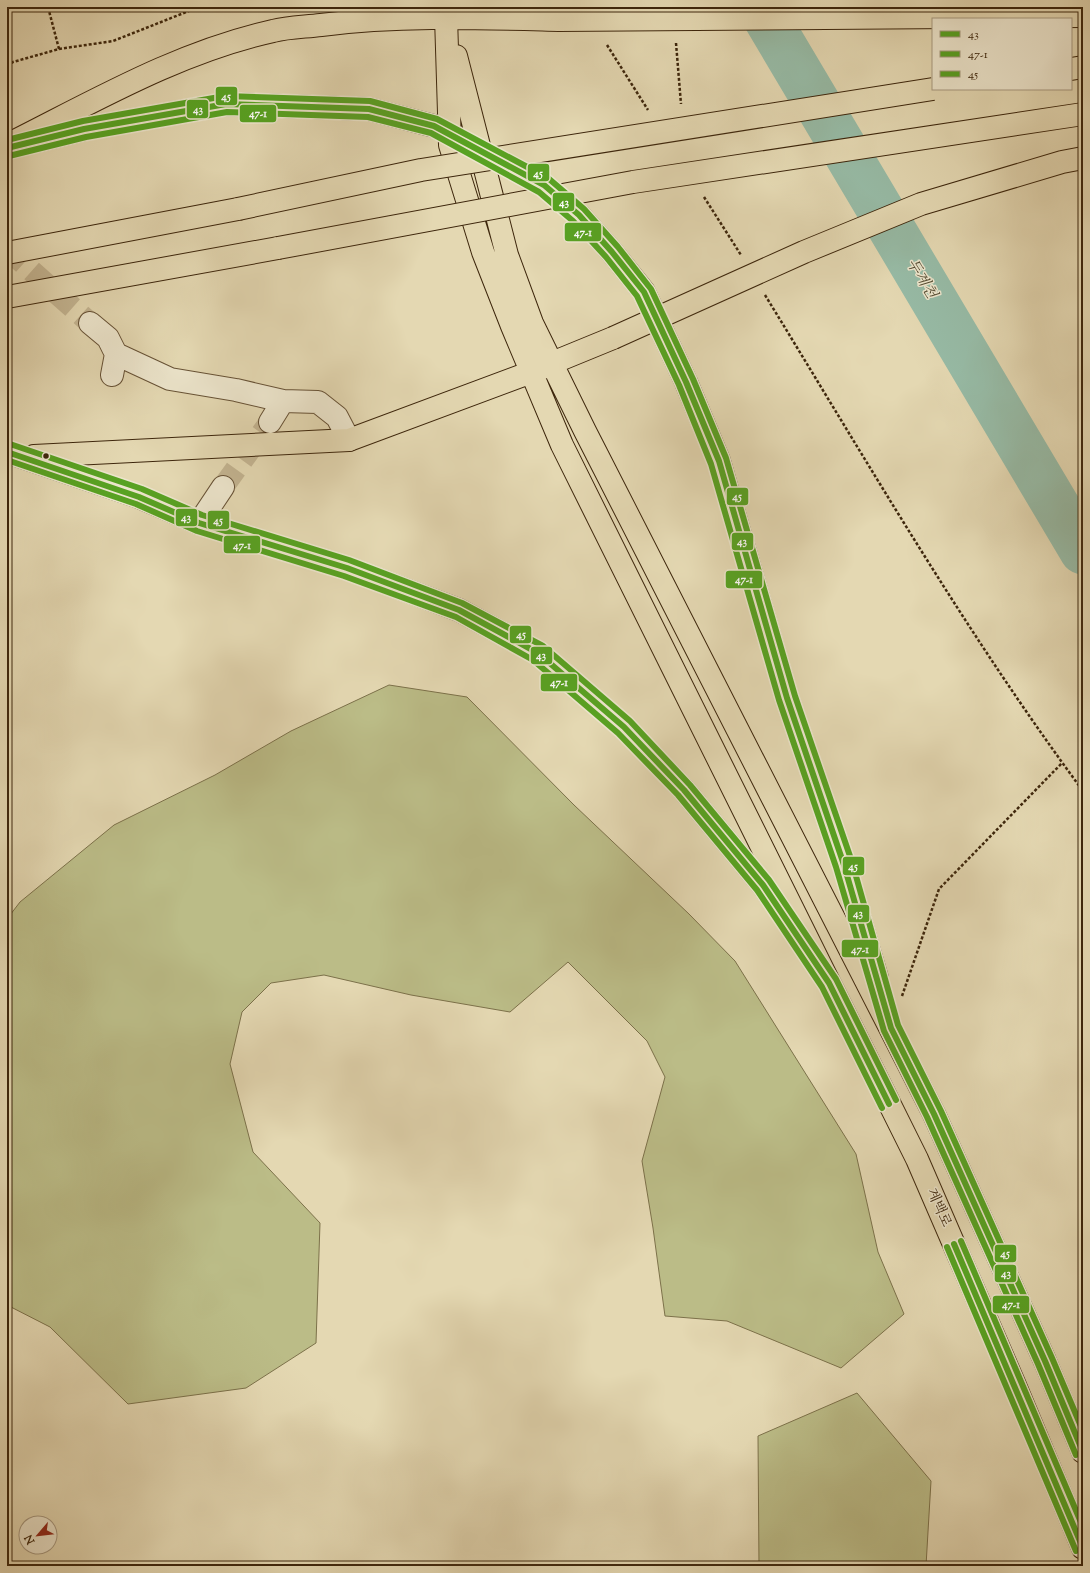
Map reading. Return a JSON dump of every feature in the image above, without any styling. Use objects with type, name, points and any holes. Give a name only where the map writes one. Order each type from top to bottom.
[{"type":"main road","points":[[7,145],[176,62],[222,45],[274,30],[357,20],[446,17],[559,20],[1083,16]]},
{"type":"main road","points":[[446,17],[506,254],[532,323],[585,431],[941,1128],[1045,1361],[1083,1452]]},
{"type":"main road","points":[[446,17],[450,146],[483,252],[512,326],[562,445],[829,983]]},
{"type":"main road","points":[[1072,69],[1083,67]]},
{"type":"main road","points":[[7,252],[238,209],[422,170],[932,89]]},
{"type":"main road","points":[[7,148],[84,129],[226,104],[369,109],[434,126]]},
{"type":"main road","points":[[7,297],[633,182],[1083,114]]},
{"type":"main road","points":[[15,455],[349,440],[546,367],[552,362],[613,338],[804,252],[922,204],[1062,162],[1083,158]]},
{"type":"main road","points":[[496,160],[544,185],[579,215],[612,252],[644,292],[686,382],[719,461],[787,698],[844,865],[891,1028]]},
{"type":"main road","points":[[15,455],[139,497],[199,523],[347,568],[459,610],[538,653],[624,727],[684,790],[763,884],[829,983]]},
{"type":"main road","name":"계백로","points":[[829,983],[917,1159],[1014,1383],[1083,1548]]},
{"type":"street","points":[[90,323],[108,338],[114,364],[170,379],[236,390],[283,401],[318,402],[337,417],[349,440]]},
{"type":"street","points":[[270,422],[283,401]]},
{"type":"street","points":[[199,523],[223,487]]},
{"type":"path","points":[[48,7],[59,49]]},
{"type":"path","points":[[7,66],[13,62],[59,49],[113,41],[199,7]]},
{"type":"path","points":[[604,40],[650,113]]},
{"type":"path","points":[[676,41],[682,111]]},
{"type":"path","points":[[700,191],[741,256]]},
{"type":"path","points":[[762,289],[947,593],[996,669],[1083,791]]},
{"type":"path","points":[[891,1028],[939,888],[1062,763]]},
{"type":"green space","points":[[389,685],[467,697],[574,805],[689,914],[735,961],[856,1154],[878,1252],[904,1314],[841,1368],[727,1321],[665,1316],[642,1161],[665,1077],[647,1041],[568,962],[510,1012],[411,995],[324,975],[271,983],[242,1012],[230,1064],[253,1152],[320,1223],[316,1343],[246,1388],[128,1404],[50,1327],[7,1305],[7,919],[20,902],[114,825],[215,775],[291,731]]},
{"type":"green space","points":[[857,1393],[931,1481],[926,1566],[759,1566],[758,1436]]},
{"type":"waterway","name":"두계천","points":[[760,7],[1083,551]]},
{"type":"tunnel","points":[[434,126],[493,158]]},
{"type":"tunnel","points":[[7,249],[90,323]]},
{"type":"tunnel","points":[[223,487],[270,422]]},
{"type":"transit line","name":"45","points":[[7,140],[83,121],[225,96],[370,101],[437,119],[548,178],[584,209],[618,247],[651,289],[693,379],[726,458],[795,696],[852,862],[898,1025],[941,1111],[1052,1358],[1083,1431]]},
{"type":"transit line","name":"43","points":[[7,148],[84,129],[226,104],[369,109],[434,126],[544,185],[579,215],[612,252],[644,292],[686,382],[719,461],[787,698],[844,865],[891,1028],[934,1114],[1045,1361],[1083,1452]]},
{"type":"transit line","name":"47-1","points":[[9,156],[86,137],[227,112],[368,117],[431,133],[539,192],[573,221],[606,257],[637,296],[679,385],[711,464],[779,700],[836,867],[884,1031],[927,1117],[1038,1364],[1076,1455]]},
{"type":"transit line","name":"45","points":[[10,444],[142,489],[202,515],[349,560],[462,603],[543,646],[630,721],[690,785],[769,880],[836,979],[896,1100]]},
{"type":"transit line","name":"43","points":[[7,452],[139,497],[199,523],[347,568],[459,610],[538,653],[624,727],[684,790],[763,885],[829,983],[889,1104]]},
{"type":"transit line","name":"47-1","points":[[7,460],[136,504],[197,531],[344,576],[456,617],[533,660],[618,733],[678,795],[757,890],[822,987],[882,1108]]},
{"type":"transit line","name":"45","points":[[961,1241],[1083,1527]]},
{"type":"transit line","name":"43","points":[[954,1244],[1083,1548]]},
{"type":"transit line","name":"47-1","points":[[947,1247],[1076,1551]]}]
